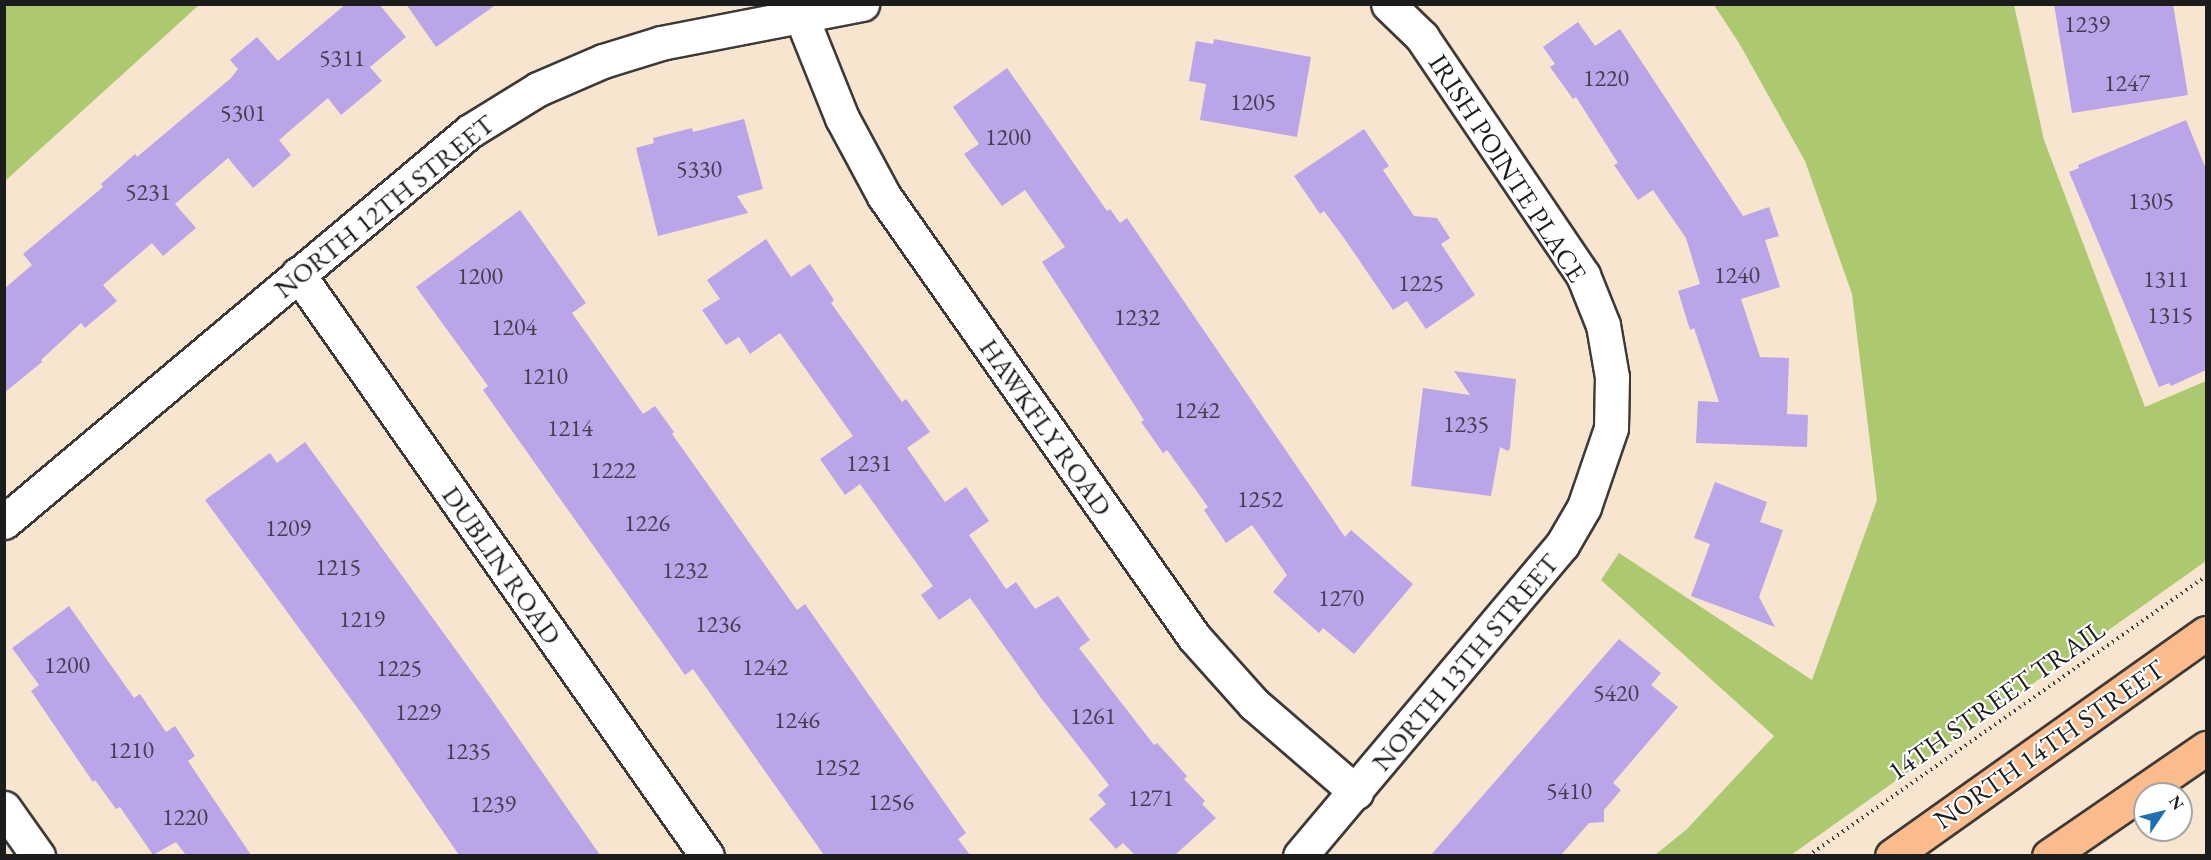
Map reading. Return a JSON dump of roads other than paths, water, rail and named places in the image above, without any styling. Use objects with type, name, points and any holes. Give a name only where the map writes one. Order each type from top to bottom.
[{"type":"main road","name":"NORTH 14TH STREET","points":[[1892,855],[2206,633]]},
{"type":"main road","points":[[2049,855],[2206,748]]},
{"type":"street","name":"NORTH 12TH STREET","points":[[4,522],[470,131],[538,89],[603,61],[661,43],[862,4]]},
{"type":"street","name":"IRISH POINTE PLACE","points":[[1388,4],[1422,37],[1583,275],[1603,325],[1612,377],[1611,428],[1603,452]]},
{"type":"street","name":"HAWKFLY ROAD","points":[[801,16],[842,118],[884,196],[1194,637],[1254,704],[1356,792]]},
{"type":"street","name":"DUBLIN ROAD","points":[[298,274],[707,855]]},
{"type":"street","name":"NORTH 13TH STREET","points":[[1300,855],[1356,792],[1562,545],[1584,507],[1603,452]]},
{"type":"street","points":[[4,808],[38,855]]}]
